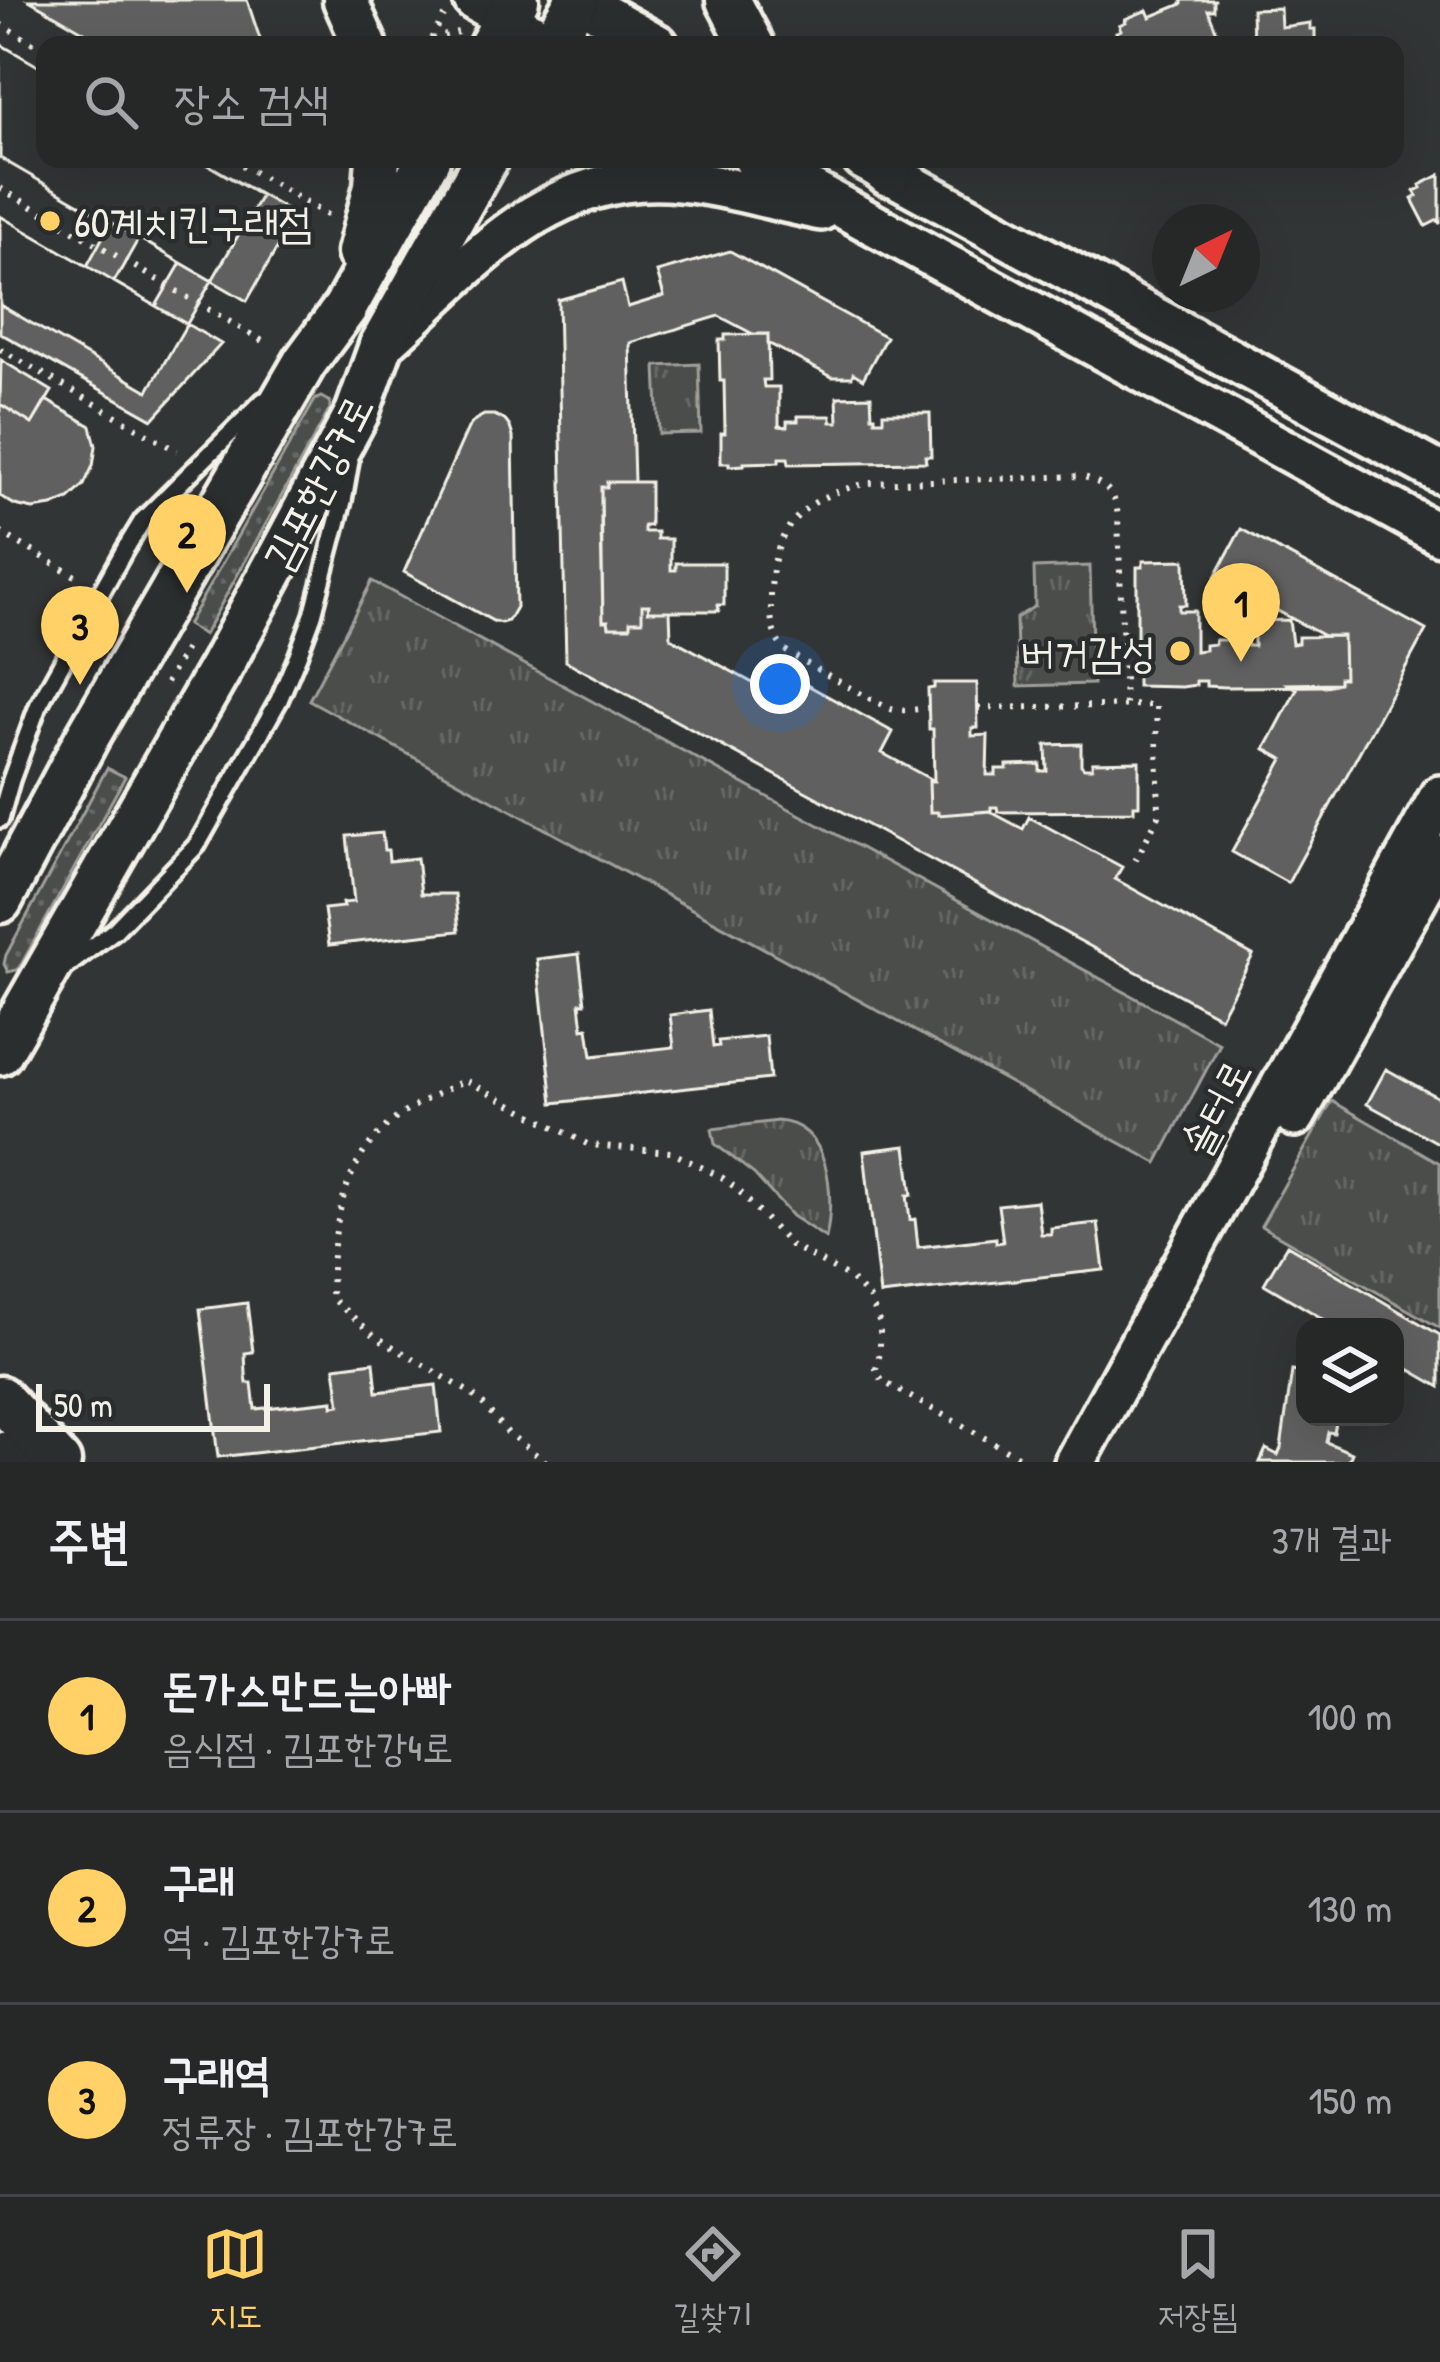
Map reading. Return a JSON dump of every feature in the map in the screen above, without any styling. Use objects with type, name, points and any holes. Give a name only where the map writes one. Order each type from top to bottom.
[{"type":"main road","points":[[345,0],[361,36]]},
{"type":"main road","points":[[556,36],[578,0]]},
{"type":"main road","points":[[728,0],[747,36]]},
{"type":"main road","points":[[345,308],[377,168]]},
{"type":"main road","name":"김포한강7로","points":[[0,902],[88,736],[305,362],[345,308],[423,168]]},
{"type":"main road","name":"김포한강7로","points":[[0,1067],[8,1040],[220,668],[357,413],[381,346],[481,168]]},
{"type":"main road","points":[[0,1398],[59,1462]]},
{"type":"street","points":[[578,0],[642,36]]},
{"type":"street","points":[[483,18],[528,36]]},
{"type":"street","points":[[770,168],[1440,535]]},
{"type":"street","points":[[881,168],[1440,473]]},
{"type":"street","points":[[381,346],[508,232],[571,194],[624,182],[666,180],[863,220]]},
{"type":"street","name":"솔터로","points":[[1075,1462],[1440,796]]},
{"type":"street","name":"솔터로","points":[[1103,1462],[1440,856]]},
{"type":"street","points":[[0,1452],[17,1462]]},
{"type":"lane","points":[[0,819],[38,706],[143,520],[305,362]]},
{"type":"lane","points":[[41,985],[115,930],[197,845],[279,700],[313,615],[343,501],[357,413]]},
{"type":"path","points":[[438,36],[483,18]]},
{"type":"path","points":[[438,36],[483,18]]},
{"type":"path","points":[[0,24],[36,45]]},
{"type":"path","points":[[247,168],[336,220]]},
{"type":"path","points":[[0,188],[266,343]]},
{"type":"path","points":[[0,349],[177,451]]},
{"type":"path","points":[[929,709],[891,709],[784,649],[771,626],[771,568],[782,535],[807,507],[842,488],[869,483],[1082,476],[1102,484],[1116,499],[1118,518],[1125,706]]},
{"type":"path","points":[[0,532],[76,578]]},
{"type":"path","points":[[978,708],[1156,705],[1159,815],[1135,861]]},
{"type":"path","points":[[546,1462],[508,1433],[469,1392],[375,1336],[331,1298],[335,1228],[343,1198],[364,1155],[393,1120],[465,1080],[590,1145],[671,1152],[723,1178],[790,1245],[850,1277],[870,1299],[880,1324],[876,1369],[882,1382],[1028,1462]]},
{"type":"green space","points":[[699,364],[701,433],[659,434],[656,366]]},
{"type":"green space","points":[[321,397],[330,402],[330,409],[204,635],[187,625],[315,400]]},
{"type":"green space","points":[[1090,566],[1093,684],[1018,686],[1016,618],[1035,606],[1034,568]]},
{"type":"green space","points":[[372,581],[1220,1044],[1157,1163],[309,700]]},
{"type":"green space","points":[[107,768],[125,777],[22,963],[8,972],[6,955]]},
{"type":"green space","points":[[1332,1101],[1440,1163],[1440,1328],[1261,1226]]},
{"type":"green space","points":[[777,1121],[795,1125],[819,1148],[829,1183],[826,1238],[792,1216],[754,1174],[715,1144],[712,1129]]},
{"type":"building","points":[[29,0],[247,0],[259,36],[91,36]]},
{"type":"building","points":[[1182,0],[1216,0],[1214,10],[1208,10],[1218,36],[1118,36],[1125,19],[1147,10],[1150,17]]},
{"type":"building","points":[[1280,8],[1281,27],[1310,23],[1315,36],[1253,36],[1252,9]]},
{"type":"building","points":[[0,44],[36,65],[36,168],[214,168],[296,215],[247,301],[0,158]]},
{"type":"building","points":[[0,44],[36,65],[36,168],[213,168],[261,196],[148,391],[0,305],[0,216],[87,266],[111,222],[0,158]],"holes":[[[139,238],[181,263],[156,306],[114,282]]]},
{"type":"building","points":[[1440,175],[1440,224],[1438,220],[1426,226],[1412,199],[1417,196],[1414,191]]},
{"type":"building","points":[[0,216],[221,344],[153,419],[0,333]]},
{"type":"building","points":[[730,251],[886,337],[863,379],[853,373],[852,377],[832,377],[768,343],[768,334],[753,334],[719,316],[630,343],[634,482],[607,482],[607,487],[601,487],[603,621],[609,627],[630,627],[630,621],[642,621],[642,605],[649,605],[648,611],[670,611],[671,638],[780,698],[791,676],[893,732],[882,753],[934,781],[929,781],[930,812],[989,811],[1023,829],[1029,817],[1122,867],[1115,879],[1253,955],[1220,1017],[566,661],[558,300],[622,282],[628,307],[664,296],[657,272]]},
{"type":"building","points":[[768,334],[769,380],[763,380],[764,387],[779,387],[779,426],[787,427],[787,421],[798,421],[798,416],[831,416],[831,422],[838,422],[837,397],[871,396],[875,420],[883,420],[883,413],[930,413],[931,456],[925,456],[926,462],[789,464],[788,458],[779,458],[779,462],[721,463],[721,433],[725,433],[719,340],[725,340],[725,335]]},
{"type":"building","points":[[1,360],[52,391],[32,424],[0,404]]},
{"type":"building","points":[[46,400],[91,426],[96,446],[84,485],[69,499],[33,509],[0,496],[0,404],[32,424]]},
{"type":"building","points":[[484,415],[504,419],[513,437],[516,607],[508,621],[501,623],[404,572],[468,428]]},
{"type":"building","points":[[607,482],[650,482],[650,526],[644,526],[644,532],[671,539],[671,570],[676,570],[676,563],[724,563],[724,605],[718,605],[719,611],[648,611],[649,605],[642,605],[642,621],[630,621],[630,627],[609,627],[603,621],[601,487],[607,487]]},
{"type":"building","points":[[1241,529],[1426,630],[1288,883],[1232,852],[1283,759],[1265,749],[1297,689],[1288,684],[1339,683],[1344,678],[1343,636],[1324,636],[1215,577]]},
{"type":"building","points":[[1185,560],[1186,605],[1179,605],[1179,611],[1195,611],[1195,651],[1205,650],[1215,640],[1247,640],[1248,646],[1254,646],[1254,621],[1289,620],[1292,644],[1298,643],[1298,637],[1343,636],[1344,678],[1326,686],[1224,687],[1196,681],[1196,685],[1182,687],[1137,686],[1137,567],[1143,567],[1143,561]]},
{"type":"building","points":[[934,683],[977,683],[978,728],[972,728],[972,736],[988,735],[987,775],[996,775],[996,769],[1007,769],[1007,765],[1040,764],[1040,771],[1047,771],[1046,745],[1081,744],[1084,768],[1092,768],[1092,762],[1139,761],[1139,805],[1134,805],[1134,811],[998,812],[991,807],[991,811],[930,812],[929,781],[934,781],[928,689]]},
{"type":"building","points":[[382,833],[389,861],[417,858],[421,894],[455,894],[459,931],[329,945],[324,909],[354,902],[347,836]]},
{"type":"building","points":[[579,954],[583,1029],[588,1028],[592,1056],[674,1047],[670,1015],[709,1010],[713,1047],[719,1046],[718,1041],[766,1036],[770,1079],[553,1103],[537,959]]},
{"type":"building","points":[[1386,1069],[1440,1099],[1440,1144],[1367,1104]]},
{"type":"building","points":[[906,1146],[912,1195],[907,1195],[918,1247],[996,1238],[996,1243],[1003,1242],[998,1205],[1037,1201],[1041,1234],[1051,1234],[1051,1228],[1098,1223],[1104,1270],[880,1295],[864,1151]]},
{"type":"building","points":[[1287,1245],[1440,1335],[1440,1387],[1404,1366],[1404,1318],[1322,1318],[1264,1284]]},
{"type":"building","points":[[247,1303],[253,1352],[245,1353],[246,1374],[255,1409],[333,1401],[333,1406],[340,1405],[335,1367],[374,1362],[377,1392],[436,1385],[441,1432],[218,1457],[200,1309]]},
{"type":"building","points":[[1292,1371],[1296,1372],[1296,1426],[1335,1426],[1326,1442],[1352,1453],[1348,1462],[1260,1462],[1266,1449],[1278,1455]]},
{"type":"place","name":"60계치킨구래점","points":[[50,221]]},
{"type":"place","name":"구래","points":[[187,593]]},
{"type":"place","name":"버거감성","points":[[1180,651]]},
{"type":"place","name":"돈가스만드는아빠","points":[[1241,662]]},
{"type":"place","name":"구래역","points":[[80,685]]}]
